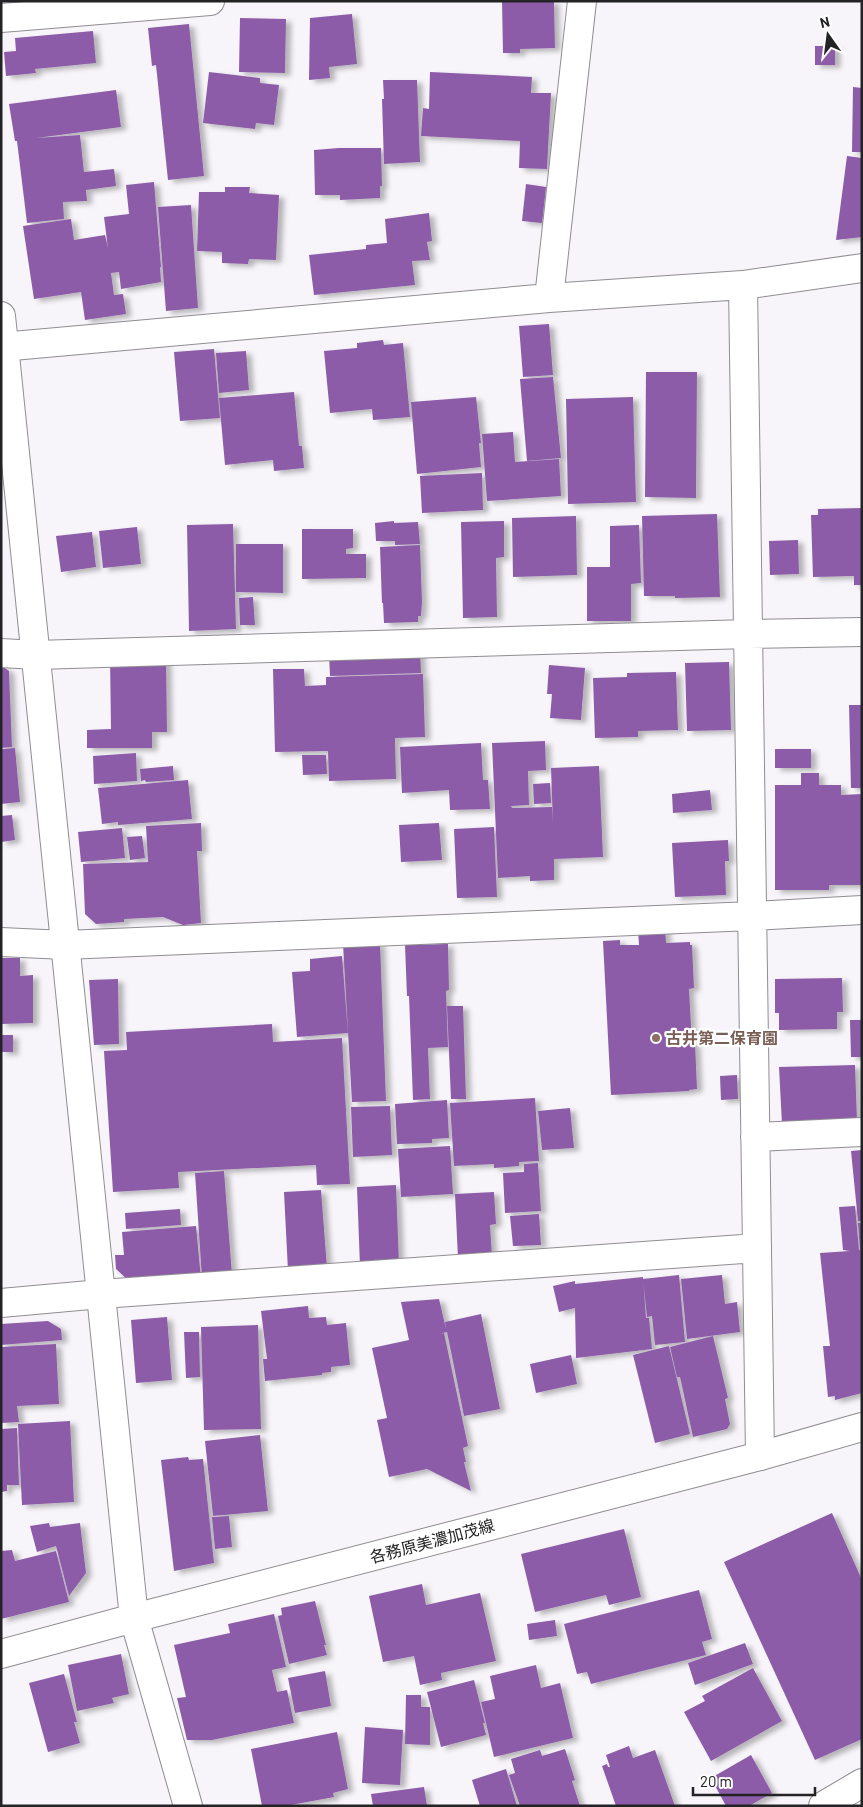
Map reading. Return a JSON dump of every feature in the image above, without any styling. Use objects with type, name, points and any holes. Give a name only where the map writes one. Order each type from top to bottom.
[{"type":"street","points":[[1,18],[210,1]]},
{"type":"street","points":[[549,298],[582,1]]},
{"type":"street","points":[[3,347],[549,298],[743,285],[862,268]]},
{"type":"street","points":[[743,285],[760,1456]]},
{"type":"street","points":[[1,316],[134,1618],[188,1806]]},
{"type":"street","points":[[1,653],[36,655],[862,632]]},
{"type":"street","points":[[1,942],[65,945],[862,910]]},
{"type":"street","points":[[755,1137],[862,1132]]},
{"type":"street","points":[[1,1303],[101,1294],[757,1248]]},
{"type":"street","name":"各務原美濃加茂線","points":[[1,1654],[760,1456],[862,1427]]},
{"type":"street","points":[[823,1806],[862,1783]]},
{"type":"building","points":[[502,1],[554,1],[555,48],[520,49],[520,53],[503,53]]},
{"type":"building","points":[[352,14],[357,64],[329,67],[330,78],[309,80],[310,18]]},
{"type":"building","points":[[240,18],[286,19],[285,73],[239,72]]},
{"type":"building","points":[[189,24],[204,176],[168,180],[156,65],[152,66],[148,28]]},
{"type":"building","points":[[93,31],[96,63],[35,69],[36,73],[6,76],[4,52],[16,51],[15,38]]},
{"type":"building","points":[[815,46],[835,46],[835,65],[815,65]]},
{"type":"building","points":[[209,72],[260,78],[260,83],[279,85],[274,125],[256,123],[255,129],[203,123]]},
{"type":"building","points":[[430,72],[532,77],[531,93],[551,93],[547,169],[519,168],[520,141],[421,136],[423,108],[429,109]]},
{"type":"building","points":[[383,80],[417,80],[420,162],[384,164]]},
{"type":"building","points":[[853,87],[862,88],[862,152],[852,152]]},
{"type":"building","points":[[116,90],[121,127],[36,138],[80,135],[84,172],[114,169],[116,186],[86,190],[87,201],[63,202],[64,219],[27,223],[17,141],[15,141],[9,104]]},
{"type":"building","points":[[381,148],[382,186],[380,186],[380,198],[340,200],[340,195],[315,195],[314,150]]},
{"type":"building","points":[[847,156],[862,158],[862,237],[836,240]]},
{"type":"building","points":[[154,182],[161,282],[121,289],[119,272],[111,273],[114,295],[123,294],[126,314],[85,320],[81,292],[34,299],[23,226],[71,219],[74,240],[105,235],[108,248],[104,217],[129,214],[126,185]]},
{"type":"building","points":[[526,184],[546,187],[542,223],[522,221]]},
{"type":"building","points":[[225,187],[250,187],[249,193],[279,195],[276,260],[249,259],[248,264],[222,263],[222,252],[197,251],[199,192],[225,192]]},
{"type":"building","points":[[191,205],[198,308],[166,311],[158,207]]},
{"type":"building","points":[[429,213],[432,241],[427,242],[430,260],[412,261],[415,285],[314,295],[309,255],[366,249],[366,245],[387,243],[385,219]]},
{"type":"building","points":[[549,324],[553,375],[523,377],[519,326]]},
{"type":"building","points":[[383,340],[384,345],[403,343],[410,417],[373,420],[372,409],[330,413],[324,351],[357,348],[357,343]]},
{"type":"building","points":[[214,349],[220,418],[180,421],[174,352]]},
{"type":"building","points":[[246,351],[249,390],[219,393],[216,353]]},
{"type":"building","points":[[646,372],[697,372],[696,498],[645,497]]},
{"type":"building","points":[[553,377],[561,458],[527,461],[520,379]]},
{"type":"building","points":[[294,392],[299,446],[302,446],[304,468],[274,471],[273,460],[225,465],[219,398]]},
{"type":"building","points":[[476,397],[481,443],[479,443],[481,467],[417,474],[411,402]]},
{"type":"building","points":[[633,397],[636,502],[568,504],[566,399]]},
{"type":"building","points":[[513,432],[515,462],[559,459],[561,496],[487,501],[482,434]]},
{"type":"building","points":[[482,473],[483,510],[422,513],[420,476]]},
{"type":"building","points":[[862,508],[862,585],[854,585],[854,576],[813,577],[811,515],[818,515],[818,509]]},
{"type":"building","points":[[717,514],[720,597],[675,598],[675,596],[644,596],[642,516]]},
{"type":"building","points":[[576,516],[577,575],[513,577],[512,518]]},
{"type":"building","points":[[394,521],[394,523],[418,522],[420,544],[395,545],[395,541],[376,541],[375,523]]},
{"type":"building","points":[[504,521],[504,557],[496,558],[497,617],[463,618],[461,522]]},
{"type":"building","points":[[233,524],[236,629],[189,631],[187,525]]},
{"type":"building","points":[[639,525],[641,583],[631,584],[631,621],[587,621],[587,567],[610,567],[610,526]]},
{"type":"building","points":[[137,527],[141,564],[103,568],[99,531]]},
{"type":"building","points":[[302,529],[353,529],[353,548],[346,549],[346,554],[366,554],[366,578],[302,579]]},
{"type":"building","points":[[92,532],[96,567],[61,572],[56,536]]},
{"type":"building","points":[[798,540],[799,574],[770,575],[769,541]]},
{"type":"building","points":[[236,544],[283,544],[283,593],[236,592]]},
{"type":"building","points":[[420,545],[421,616],[418,616],[418,622],[384,623],[380,547]]},
{"type":"building","points":[[253,597],[255,625],[240,625],[239,598]]},
{"type":"building","points":[[420,651],[421,673],[330,676],[329,653]]},
{"type":"building","points":[[166,656],[167,732],[152,732],[152,748],[87,748],[87,730],[111,729],[110,657]]},
{"type":"building","points":[[729,662],[731,730],[687,731],[685,663]]},
{"type":"building","points":[[1,665],[9,671],[12,747],[1,748]]},
{"type":"building","points":[[549,665],[585,668],[581,720],[550,718],[552,694],[547,694]]},
{"type":"building","points":[[273,669],[304,669],[305,686],[326,685],[326,677],[423,674],[425,737],[395,738],[396,779],[329,781],[328,751],[275,752]]},
{"type":"building","points":[[676,672],[678,730],[638,731],[638,737],[595,738],[593,678],[627,677],[627,673]]},
{"type":"building","points":[[849,705],[862,705],[862,788],[851,788]]},
{"type":"building","points":[[545,741],[546,770],[528,771],[529,805],[511,806],[512,808],[552,807],[553,825],[551,768],[599,766],[603,857],[554,859],[554,880],[530,881],[530,876],[498,878],[492,743]]},
{"type":"building","points":[[481,743],[483,780],[488,780],[490,809],[450,810],[449,790],[402,793],[400,747]]},
{"type":"building","points":[[15,748],[20,802],[1,804],[1,749]]},
{"type":"building","points":[[775,749],[811,749],[811,768],[775,768]]},
{"type":"building","points":[[136,753],[137,781],[94,784],[93,756]]},
{"type":"building","points":[[302,755],[326,755],[327,774],[303,775]]},
{"type":"building","points":[[173,766],[174,780],[141,781],[140,769]]},
{"type":"building","points":[[801,773],[819,773],[819,785],[841,785],[841,795],[862,794],[862,885],[829,885],[829,890],[775,890],[775,785],[801,785]]},
{"type":"building","points":[[188,780],[192,819],[118,825],[118,822],[102,824],[98,788]]},
{"type":"building","points":[[550,783],[551,803],[534,804],[533,784]]},
{"type":"building","points":[[710,790],[712,810],[673,813],[672,794]]},
{"type":"building","points":[[12,815],[15,840],[1,842],[1,816]]},
{"type":"building","points":[[201,823],[202,851],[197,851],[201,923],[183,925],[163,917],[124,919],[124,922],[96,924],[85,914],[83,864],[148,862],[146,826]]},
{"type":"building","points":[[439,823],[442,860],[401,862],[399,825]]},
{"type":"building","points":[[494,827],[497,897],[457,898],[454,829]]},
{"type":"building","points":[[122,828],[125,858],[81,862],[78,832]]},
{"type":"building","points":[[142,836],[145,858],[130,860],[127,837]]},
{"type":"building","points":[[728,840],[729,861],[725,861],[726,895],[675,897],[672,843]]},
{"type":"building","points":[[665,928],[666,943],[690,942],[690,945],[692,945],[694,988],[689,989],[692,1044],[695,1043],[697,1089],[611,1095],[603,941],[620,940],[620,945],[639,945],[638,929]]},
{"type":"building","points":[[380,943],[386,1101],[352,1102],[343,944]]},
{"type":"building","points":[[448,944],[449,990],[446,991],[448,1047],[428,1048],[430,1099],[413,1100],[405,945]]},
{"type":"building","points":[[342,956],[348,1033],[297,1037],[292,972],[310,971],[310,959]]},
{"type":"building","points":[[1,958],[20,958],[20,976],[33,975],[33,1023],[1,1024]]},
{"type":"building","points":[[842,978],[843,1012],[837,1012],[837,1029],[779,1030],[779,1013],[775,1013],[775,979]]},
{"type":"building","points":[[118,979],[119,1044],[94,1045],[89,980]]},
{"type":"building","points":[[447,1006],[463,1006],[466,1099],[451,1099]]},
{"type":"building","points":[[850,1020],[862,1020],[862,1057],[851,1057]]},
{"type":"building","points":[[272,1024],[273,1042],[342,1038],[350,1184],[317,1185],[316,1165],[178,1172],[179,1188],[113,1192],[104,1051],[127,1050],[126,1032]]},
{"type":"building","points":[[1,1035],[13,1035],[13,1052],[1,1052]]},
{"type":"building","points":[[855,1065],[857,1122],[782,1124],[779,1067]]},
{"type":"building","points":[[737,1075],[738,1099],[721,1100],[720,1076]]},
{"type":"building","points":[[535,1098],[539,1161],[519,1162],[519,1166],[494,1168],[494,1164],[454,1166],[450,1103]]},
{"type":"building","points":[[447,1100],[449,1138],[432,1139],[432,1143],[397,1144],[395,1104]]},
{"type":"building","points":[[390,1106],[392,1155],[353,1157],[351,1107]]},
{"type":"building","points":[[570,1108],[574,1148],[542,1150],[538,1111]]},
{"type":"building","points":[[450,1146],[453,1194],[401,1197],[398,1149]]},
{"type":"building","points":[[862,1150],[862,1221],[858,1221],[851,1151]]},
{"type":"building","points":[[538,1163],[541,1211],[505,1213],[503,1173],[524,1172],[524,1164]]},
{"type":"building","points":[[224,1171],[232,1275],[202,1278],[195,1173]]},
{"type":"building","points":[[396,1185],[399,1264],[360,1266],[357,1187]]},
{"type":"building","points":[[321,1190],[327,1268],[288,1271],[284,1192]]},
{"type":"building","points":[[494,1192],[496,1224],[490,1225],[492,1257],[458,1259],[455,1194]]},
{"type":"building","points":[[855,1206],[859,1250],[858,1223],[862,1223],[862,1393],[835,1400],[835,1396],[828,1397],[823,1346],[830,1346],[820,1253],[850,1251],[843,1250],[839,1207]]},
{"type":"building","points":[[180,1209],[181,1225],[126,1229],[125,1213]]},
{"type":"building","points":[[539,1214],[541,1245],[513,1246],[510,1216]]},
{"type":"building","points":[[196,1226],[201,1279],[129,1281],[116,1269],[115,1255],[124,1255],[122,1232]]},
{"type":"building","points":[[679,1275],[685,1342],[655,1345],[652,1316],[647,1317],[643,1279]]},
{"type":"building","points":[[722,1275],[725,1304],[737,1302],[740,1332],[687,1339],[681,1279]]},
{"type":"building","points":[[643,1277],[646,1318],[649,1318],[652,1349],[576,1358],[575,1308],[559,1312],[553,1286],[575,1281],[575,1284]]},
{"type":"building","points":[[439,1299],[446,1329],[445,1322],[481,1314],[500,1409],[464,1416],[447,1332],[438,1334],[444,1333],[468,1446],[463,1448],[466,1462],[464,1462],[471,1491],[427,1469],[389,1477],[377,1420],[387,1418],[372,1348],[409,1340],[401,1302]]},
{"type":"building","points":[[308,1306],[309,1318],[326,1317],[327,1325],[346,1323],[350,1365],[331,1367],[331,1372],[322,1373],[322,1375],[265,1381],[263,1359],[267,1359],[261,1311]]},
{"type":"building","points":[[167,1317],[172,1380],[136,1383],[131,1320]]},
{"type":"building","points":[[48,1321],[61,1329],[62,1340],[1,1345],[1,1324]]},
{"type":"building","points":[[258,1325],[261,1429],[204,1430],[201,1327]]},
{"type":"building","points":[[184,1332],[199,1332],[200,1377],[186,1378]]},
{"type":"building","points":[[713,1336],[728,1398],[725,1399],[730,1424],[727,1429],[693,1437],[680,1377],[677,1377],[670,1347]]},
{"type":"building","points":[[56,1344],[59,1404],[17,1406],[19,1422],[1,1423],[1,1347]]},
{"type":"building","points":[[669,1346],[690,1434],[655,1443],[633,1355]]},
{"type":"building","points":[[571,1355],[577,1384],[536,1393],[530,1364]]},
{"type":"building","points":[[70,1421],[74,1502],[22,1505],[18,1424]]},
{"type":"building","points":[[17,1428],[19,1485],[7,1485],[7,1491],[1,1492],[1,1429]]},
{"type":"building","points":[[260,1435],[268,1511],[213,1516],[205,1441]]},
{"type":"building","points":[[188,1457],[189,1460],[203,1459],[214,1563],[174,1571],[161,1460]]},
{"type":"building","points":[[832,1513],[862,1580],[862,1739],[815,1760],[724,1562]]},
{"type":"building","points":[[229,1516],[232,1547],[215,1549],[212,1517]]},
{"type":"building","points":[[49,1523],[50,1527],[80,1523],[86,1573],[69,1596],[56,1546],[37,1552],[30,1526]]},
{"type":"building","points":[[624,1529],[641,1597],[609,1605],[606,1595],[535,1612],[521,1554]]},
{"type":"building","points":[[12,1550],[15,1561],[56,1551],[69,1602],[1,1619],[1,1551]]},
{"type":"building","points":[[422,1584],[426,1605],[480,1593],[496,1661],[441,1673],[442,1680],[420,1685],[414,1656],[383,1662],[369,1596]]},
{"type":"building","points":[[699,1590],[712,1639],[702,1642],[706,1655],[591,1684],[587,1672],[577,1674],[564,1624]]},
{"type":"building","points":[[315,1601],[327,1655],[289,1664],[278,1616],[282,1615],[281,1608]]},
{"type":"building","points":[[274,1614],[286,1667],[272,1670],[277,1692],[287,1690],[294,1723],[212,1740],[187,1740],[177,1698],[186,1697],[174,1645],[230,1633],[228,1624]]},
{"type":"building","points":[[555,1620],[557,1636],[529,1640],[527,1624]]},
{"type":"building","points":[[745,1643],[753,1664],[695,1685],[688,1663]]},
{"type":"building","points":[[121,1654],[129,1694],[112,1698],[114,1703],[77,1711],[68,1665]]},
{"type":"building","points":[[536,1665],[541,1688],[560,1683],[573,1738],[494,1757],[481,1702],[495,1699],[490,1676]]},
{"type":"building","points":[[753,1668],[782,1721],[711,1761],[684,1712],[705,1701],[702,1696]]},
{"type":"building","points":[[325,1671],[331,1706],[295,1713],[288,1678]]},
{"type":"building","points":[[64,1674],[77,1722],[74,1722],[80,1743],[48,1752],[29,1683]]},
{"type":"building","points":[[474,1680],[485,1723],[483,1723],[486,1735],[441,1747],[427,1692]]},
{"type":"building","points":[[406,1695],[421,1695],[421,1707],[430,1707],[430,1745],[405,1744]]},
{"type":"building","points":[[365,1727],[403,1730],[400,1785],[362,1783]]},
{"type":"building","points":[[337,1732],[348,1789],[333,1793],[334,1797],[285,1806],[262,1806],[251,1749]]},
{"type":"building","points":[[629,1746],[633,1758],[655,1750],[675,1806],[616,1806],[602,1766],[607,1764],[610,1767],[606,1755]]},
{"type":"building","points":[[565,1749],[575,1780],[572,1781],[580,1806],[520,1806],[509,1775],[515,1773],[511,1759],[540,1750],[542,1756]]},
{"type":"building","points":[[751,1755],[772,1793],[749,1806],[726,1806],[711,1778]]},
{"type":"building","points":[[506,1769],[517,1806],[480,1806],[472,1780]]},
{"type":"building","points":[[424,1787],[427,1806],[373,1806],[371,1794]]},
{"type":"place","name":"古井第二保育園","points":[[656,1038]]}]
